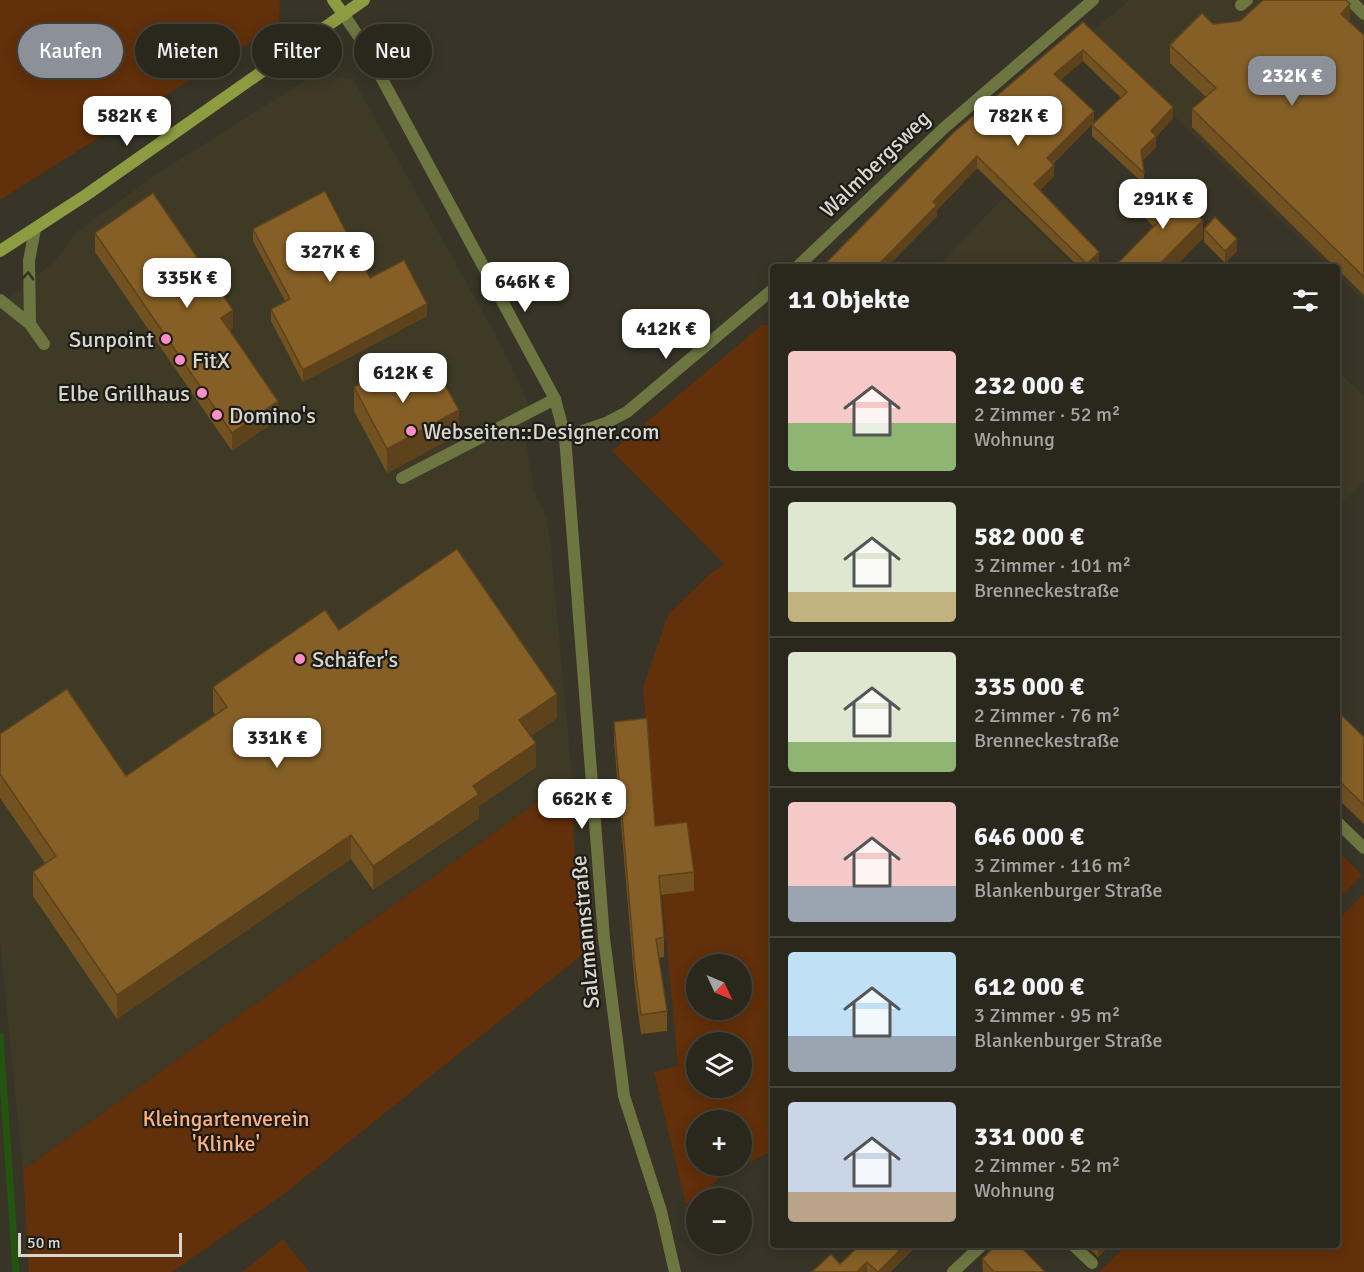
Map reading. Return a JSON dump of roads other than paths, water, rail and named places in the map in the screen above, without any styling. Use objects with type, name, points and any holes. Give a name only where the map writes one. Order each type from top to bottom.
[{"type":"main road","points":[[333,0],[344,15]]},
{"type":"main road","points":[[0,251],[364,0]]},
{"type":"street","name":"Walmbergsweg","points":[[800,264],[944,128],[1093,0]]},
{"type":"street","points":[[1350,0],[1364,14]]},
{"type":"street","name":"Salzmannstraße","points":[[344,15],[361,40],[555,399],[565,437],[604,938],[624,1096],[661,1211],[675,1272]]},
{"type":"street","points":[[30,324],[29,261],[35,229]]},
{"type":"street","points":[[565,437],[606,423],[627,412],[770,292]]},
{"type":"street","points":[[0,300],[30,324],[44,344]]},
{"type":"street","points":[[402,478],[487,427],[555,399]]},
{"type":"street","points":[[1340,825],[1364,848]]},
{"type":"street","points":[[958,1271],[979,1248]]},
{"type":"street","points":[[1076,1248],[1092,1263]]},
{"type":"waterway","points":[[0,1036],[16,1272]]},
{"type":"place","name":"Sunpoint","points":[[166,339]]},
{"type":"place","name":"FitX","points":[[180,360]]},
{"type":"place","name":"Elbe Grillhaus","points":[[202,393]]},
{"type":"place","name":"Domino's","points":[[217,415]]},
{"type":"place","name":"Webseiten::Designer.com","points":[[411,431]]},
{"type":"place","name":"Schäfer's","points":[[300,659]]},
{"type":"park label","name":"Kleingartenverein 'Klinke'","points":[[226,1130]]}]
